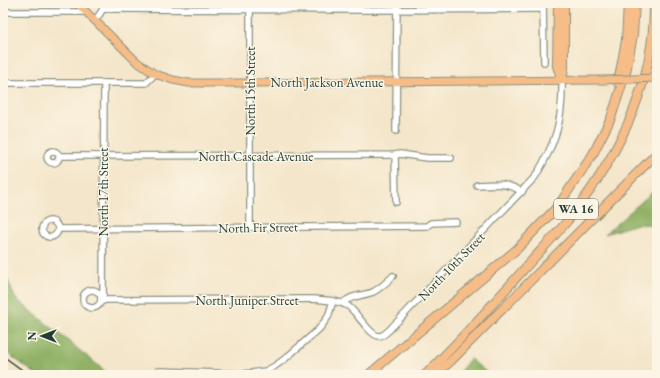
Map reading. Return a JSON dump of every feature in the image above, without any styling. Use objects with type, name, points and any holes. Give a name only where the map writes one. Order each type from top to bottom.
[{"type":"highway","points":[[558,3],[557,66],[562,80]]},
{"type":"highway","points":[[562,80],[564,68],[564,3]]},
{"type":"highway","points":[[611,118],[626,40],[628,3]]},
{"type":"highway","name":"WA 16","points":[[368,375],[517,248],[558,206],[593,154],[611,118],[626,72],[633,36],[635,3]]},
{"type":"highway","name":"WA 16","points":[[425,375],[458,343],[572,216],[615,152],[629,123],[646,74],[652,40],[654,3]]},
{"type":"highway","points":[[435,375],[657,153]]},
{"type":"main road","name":"North Jackson Avenue","points":[[77,3],[137,62],[155,74],[174,80],[189,82],[396,82],[657,78]]},
{"type":"street","points":[[396,131],[397,3]]},
{"type":"street","points":[[95,21],[103,6],[250,6],[397,10],[544,6],[544,62]]},
{"type":"street","name":"North 15th Street","points":[[250,6],[250,227]]},
{"type":"street","points":[[3,12],[86,12]]},
{"type":"street","points":[[3,83],[146,83],[155,74]]},
{"type":"street","name":"North 10th Street","points":[[378,336],[384,334],[398,321],[535,177],[545,162],[556,138],[562,108],[562,80]]},
{"type":"street","name":"North 17th Street","points":[[102,300],[104,229],[104,83]]},
{"type":"street","name":"North Cascade Avenue","points":[[60,156],[400,154],[426,158],[451,158]]},
{"type":"street","points":[[395,155],[396,202]]},
{"type":"street","points":[[477,185],[505,184],[514,186],[522,192]]},
{"type":"street","name":"North Fir Street","points":[[58,229],[427,226],[431,223],[456,222]]},
{"type":"street","points":[[343,304],[348,299],[373,292],[394,276]]},
{"type":"street","name":"North Juniper Street","points":[[102,300],[314,299],[333,301],[352,309],[372,333],[378,336]]},
{"type":"street","points":[[158,371],[244,375],[266,371],[286,358],[322,325],[328,317],[333,301]]},
{"type":"green space","points":[[294,3],[367,3],[367,7],[294,7]]},
{"type":"green space","points":[[657,188],[657,225],[637,224],[605,234]]},
{"type":"green space","points":[[3,268],[15,298],[110,375],[37,375],[3,350]]},
{"type":"green space","points":[[470,359],[490,375],[457,375]]},
{"type":"railway","points":[[3,356],[29,375]]}]
